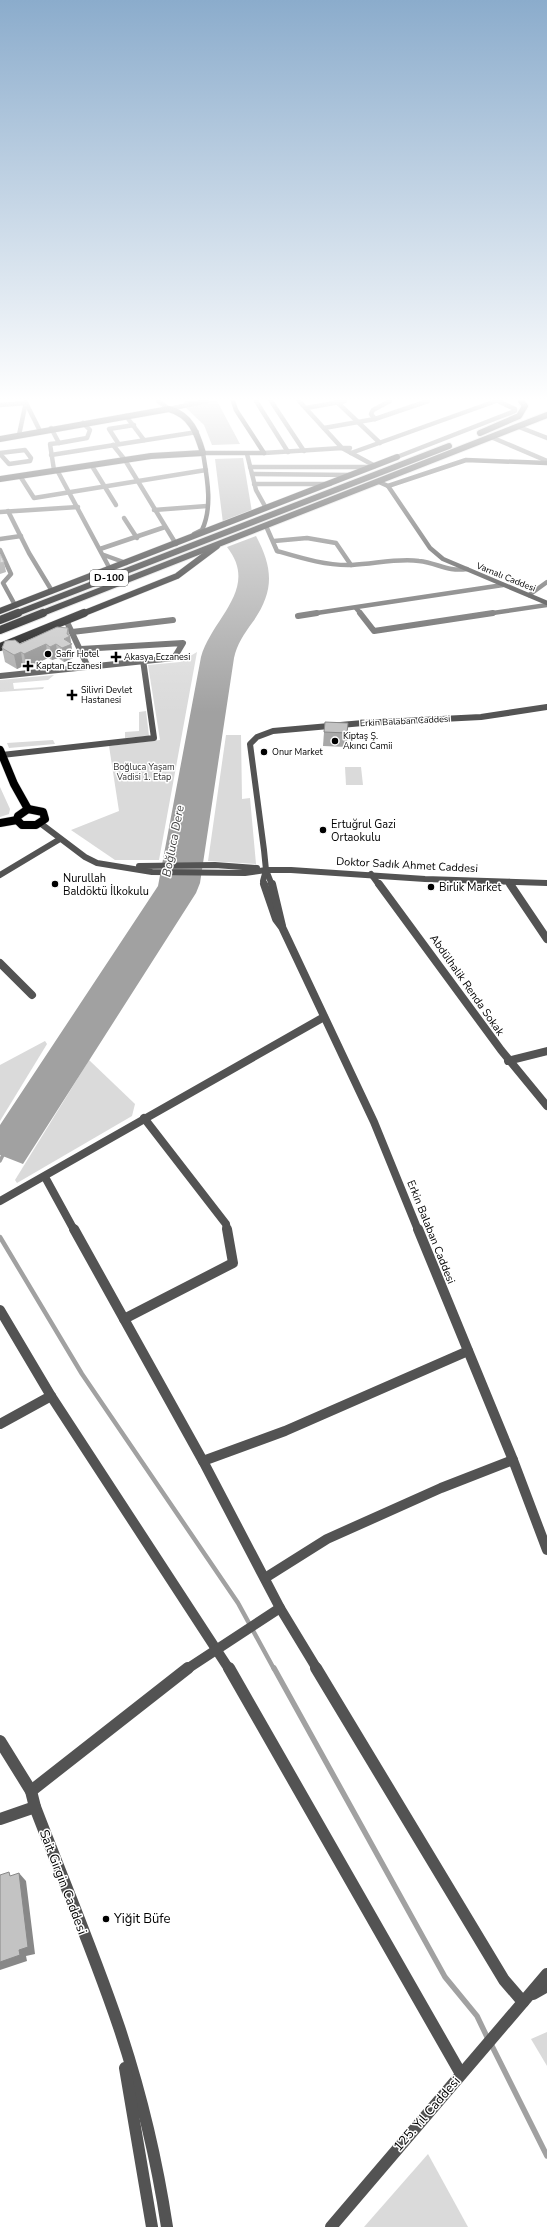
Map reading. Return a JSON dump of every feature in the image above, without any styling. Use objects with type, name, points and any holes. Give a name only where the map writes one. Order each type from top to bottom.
[{"type":"highway","name":"D-100","points":[[0,620],[218,530],[255,521],[296,505]]},
{"type":"highway","name":"D-100","points":[[0,630],[221,545],[320,505]]},
{"type":"main road","points":[[0,611],[176,544],[218,530],[274,505]]},
{"type":"main road","name":"Varnalı Caddesi","points":[[401,505],[430,548],[443,559],[547,604]]},
{"type":"main road","points":[[176,544],[186,536],[202,530],[205,523],[207,506]]},
{"type":"main road","points":[[205,523],[211,528],[218,530]]},
{"type":"main road","points":[[0,647],[177,576],[221,545]]},
{"type":"main road","points":[[1,752],[28,809]]},
{"type":"main road","points":[[0,824],[17,820],[26,826],[40,823],[45,819],[45,814],[40,810],[28,809],[20,814],[17,820]]},
{"type":"street","points":[[151,505],[176,544]]},
{"type":"street","points":[[263,505],[266,508]]},
{"type":"street","points":[[154,510],[207,506]]},
{"type":"street","points":[[0,512],[78,507],[110,569]]},
{"type":"street","points":[[8,511],[52,591]]},
{"type":"street","points":[[124,518],[137,538]]},
{"type":"street","points":[[266,526],[274,541],[277,551],[325,563],[351,565],[396,559],[422,561],[450,572],[467,569]]},
{"type":"street","points":[[100,549],[165,528]]},
{"type":"street","points":[[0,539],[21,536]]},
{"type":"street","points":[[274,541],[307,538],[336,543],[351,565]]},
{"type":"street","points":[[0,552],[11,574],[3,578],[3,583],[15,605]]},
{"type":"street","points":[[104,555],[126,563]]},
{"type":"street","points":[[529,595],[547,582]]},
{"type":"street","points":[[298,616],[503,585]]},
{"type":"street","points":[[356,608],[374,631],[547,604]]},
{"type":"street","points":[[66,620],[81,649],[88,667]]},
{"type":"street","points":[[72,632],[173,620]]},
{"type":"street","points":[[0,676],[143,660],[174,658],[183,643],[81,649]]},
{"type":"street","points":[[1,752],[154,738],[143,660]]},
{"type":"street","name":"Erkin Balaban Caddesi","points":[[547,707],[481,717],[363,723],[273,732],[260,735],[252,740],[250,744],[266,870],[263,881],[276,919],[282,927],[374,1122],[513,1460],[547,1550]]},
{"type":"street","name":"Doktor Sadık Ahmet Caddesi","points":[[40,823],[85,857],[97,863],[126,868],[214,869],[244,873],[266,870],[547,883]]},
{"type":"street","points":[[0,875],[60,839]]},
{"type":"street","name":"Abdülhalik Renda Sokak","points":[[371,874],[410,924],[508,1061],[547,1106]]},
{"type":"street","points":[[509,882],[547,939]]},
{"type":"street","points":[[0,963],[32,995]]},
{"type":"street","points":[[0,1201],[45,1177],[144,1118],[324,1017]]},
{"type":"street","points":[[508,1061],[547,1051]]},
{"type":"street","points":[[124,1319],[233,1263],[226,1224],[144,1118]]},
{"type":"street","points":[[45,1177],[203,1461],[280,1608],[504,1980],[523,2002],[547,1986]]},
{"type":"street","points":[[0,1310],[51,1396],[218,1649],[461,2074]]},
{"type":"street","points":[[203,1461],[285,1431],[468,1351]]},
{"type":"street","points":[[0,1424],[51,1396]]},
{"type":"street","points":[[265,1578],[327,1539],[441,1488],[513,1460]]},
{"type":"street","points":[[31,1791],[180,1673],[280,1608]]},
{"type":"street","name":"Sait Girgin Caddesi","points":[[0,1741],[31,1791],[35,1808],[119,2028],[141,2107],[162,2195],[167,2227]]},
{"type":"street","points":[[0,1819],[35,1808]]},
{"type":"street","name":"125. Yıl Caddesi","points":[[331,2227],[547,1974]]},
{"type":"street","name":"Sait Girgin Caddesi","points":[[119,2028],[152,2227]]},
{"type":"green space","name":"Boğluca Yaşam Vadisi 1. Etap","points":[[197,652],[159,860],[115,860],[71,830],[119,811],[109,746],[160,740],[148,665],[180,662]]},
{"type":"green space","points":[[54,675],[48,680],[13,683],[14,689],[44,687],[43,689],[0,692],[0,680]]},
{"type":"green space","points":[[146,711],[149,736],[125,738],[125,732],[139,731],[139,712]]},
{"type":"green space","points":[[226,735],[241,735],[242,799],[250,798],[256,864],[208,861]]},
{"type":"green space","points":[[53,740],[55,744],[9,748],[7,743]]},
{"type":"green space","points":[[345,767],[361,767],[363,785],[346,785]]},
{"type":"green space","points":[[0,787],[10,809],[9,814],[0,817]]},
{"type":"green space","points":[[45,1041],[47,1044],[0,1121],[0,1065]]},
{"type":"green space","points":[[89,1060],[135,1104],[132,1116],[17,1183],[15,1180]]},
{"type":"green space","points":[[547,2032],[547,2066],[531,2039]]},
{"type":"green space","points":[[428,2154],[468,2227],[364,2227]]},
{"type":"water","points":[[221,505],[251,505],[252,512],[223,523]]},
{"type":"water","points":[[256,536],[266,559],[269,580],[268,590],[259,611],[241,639],[234,658],[200,883],[196,893],[23,1164],[0,1155],[0,1125],[158,886],[201,657],[214,629],[236,590],[238,576],[236,562],[227,547]]},
{"type":"building","points":[[0,554],[4,562],[0,563]]},
{"type":"building","points":[[57,627],[68,628],[67,634],[70,636],[64,639],[72,644],[62,648],[56,644],[50,647],[46,644],[24,654],[21,652],[14,655],[2,648],[5,641],[15,640],[20,644]]},
{"type":"building","points":[[325,722],[348,723],[347,733],[324,732]]},
{"type":"building","points":[[9,1872],[10,1876],[19,1873],[28,1947],[19,1950],[20,1955],[0,1962],[0,1875]]},
{"type":"waterway","name":"Boğluca Dere","points":[[0,1161],[4,1153]]},
{"type":"waterway","points":[[0,1237],[82,1374],[238,1603],[274,1669]]},
{"type":"waterway","points":[[274,1668],[445,1977],[477,2016],[488,2039]]},
{"type":"waterway","points":[[491,2044],[547,2156]]},
{"type":"place","name":"Safir Hotel","points":[[48,654]]},
{"type":"place","name":"Akasya Eczanesi","points":[[116,657]]},
{"type":"place","name":"Kaptan Eczanesi","points":[[28,666]]},
{"type":"place","name":"Silivri Devlet Hastanesi","points":[[72,695]]},
{"type":"place","name":"Kiptaş Ş. Akıncı Camii","points":[[335,741]]},
{"type":"place","name":"Onur Market","points":[[264,752]]},
{"type":"place","name":"Ertuğrul Gazi Ortaokulu","points":[[323,830]]},
{"type":"place","name":"Nurullah Baldöktü İlkokulu","points":[[55,884]]},
{"type":"place","name":"Birlik Market","points":[[431,887]]},
{"type":"place","name":"Yiğit Büfe","points":[[106,1919]]}]
